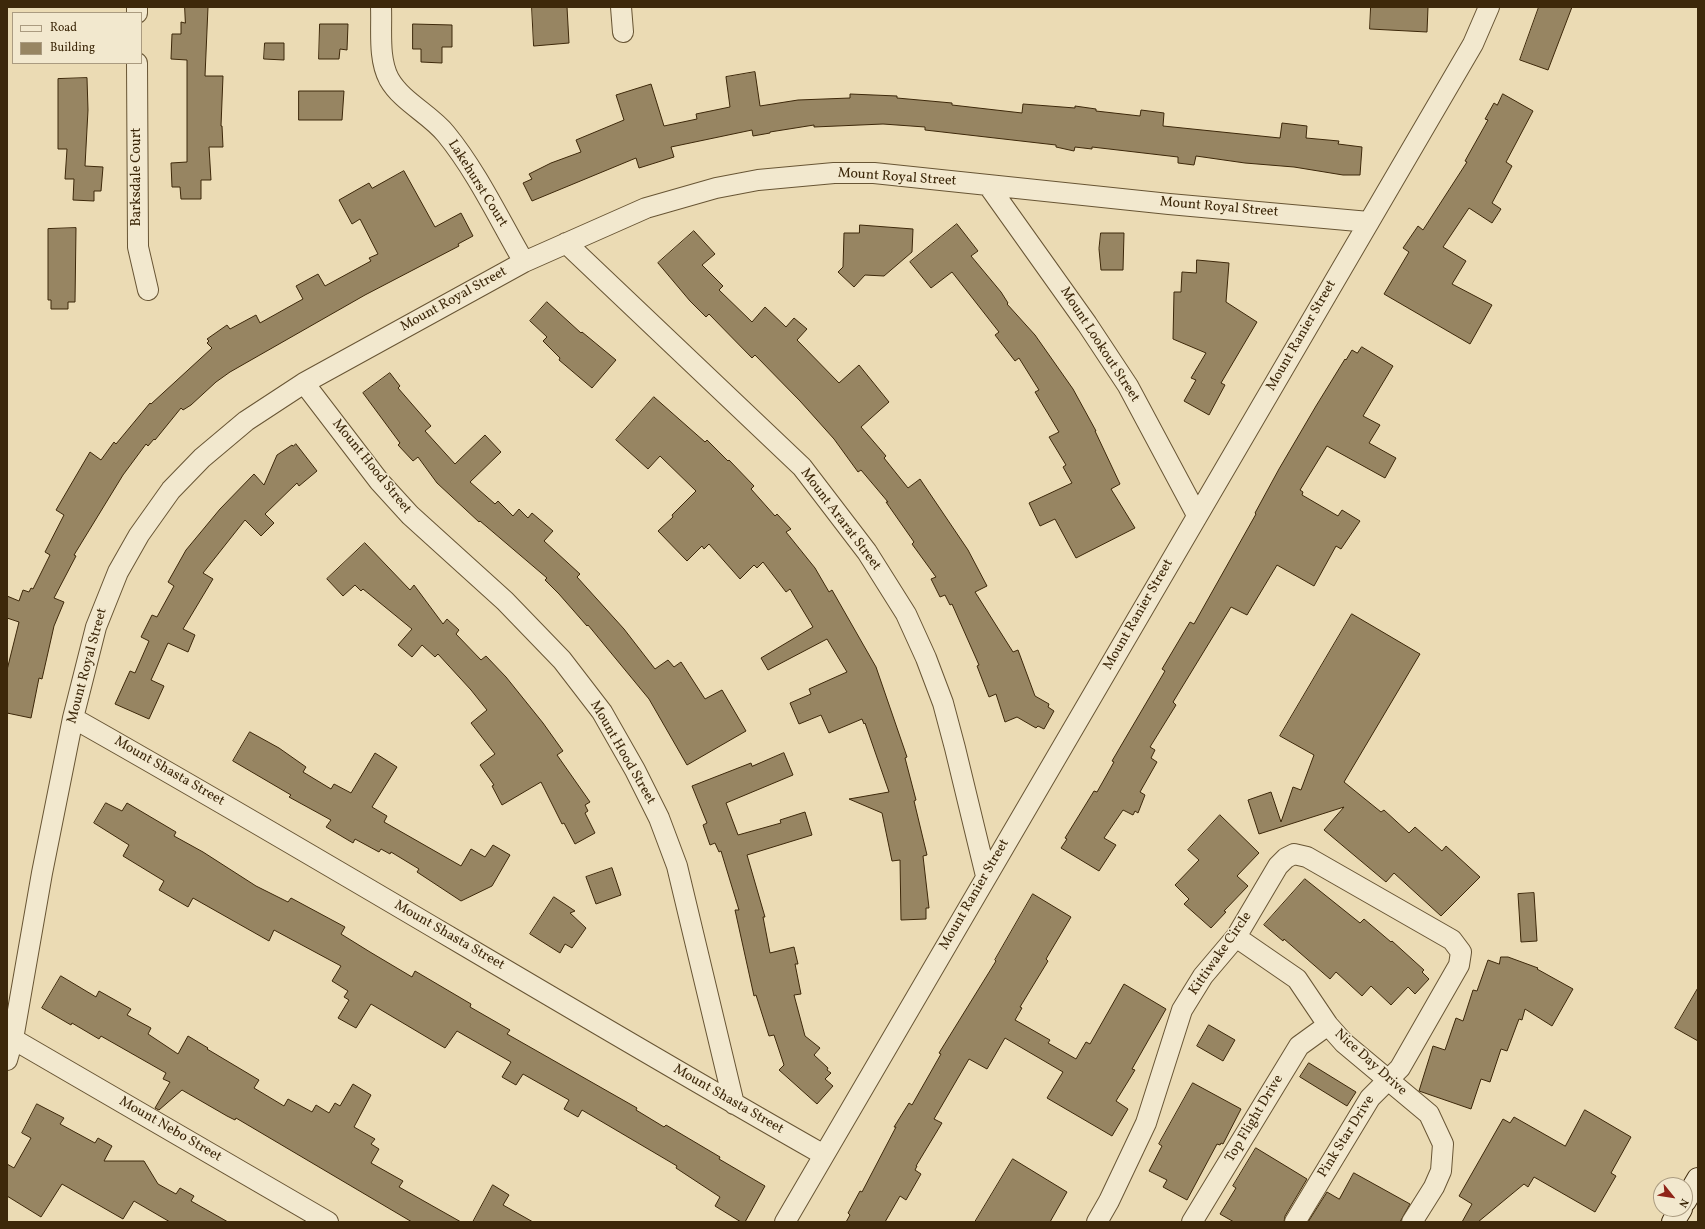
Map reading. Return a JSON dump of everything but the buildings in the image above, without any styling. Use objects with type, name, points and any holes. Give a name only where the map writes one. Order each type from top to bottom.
[{"type":"main road","points":[[1693,1188],[1698,1179]]},
{"type":"street","name":"Lakehurst Court","points":[[381,7],[382,61],[390,80],[400,92],[444,132],[461,153],[524,262]]},
{"type":"street","points":[[621,7],[623,32]]},
{"type":"street","name":"Mount Ranier Street","points":[[785,1222],[1473,44],[1489,7]]},
{"type":"street","name":"Barksdale Court","points":[[137,64],[138,247],[148,290]]},
{"type":"street","name":"Mount Royal Street","points":[[7,1060],[13,1039],[42,873],[73,718],[96,627],[118,572],[139,535],[171,490],[202,458],[246,421],[304,383],[524,262],[566,243],[646,208],[716,188],[758,180],[827,173],[874,173],[1169,204],[1369,222]]},
{"type":"street","name":"Mount Lookout Street","points":[[988,185],[1087,324],[1128,386],[1197,515]]},
{"type":"street","name":"Mount Ararat Street","points":[[566,243],[802,467],[867,552],[906,614],[926,658],[943,703],[986,876]]},
{"type":"street","name":"Mount Hood Street","points":[[304,383],[379,481],[410,515],[505,601],[547,644],[562,660],[602,712],[635,770],[659,818],[677,866],[734,1104]]},
{"type":"street","name":"Mount Shasta Street","points":[[73,718],[208,794],[734,1104],[824,1155]]},
{"type":"street","name":"Kittiwake Circle","points":[[1097,1222],[1109,1201],[1146,1123],[1182,1010],[1203,976],[1236,936],[1278,866],[1286,858],[1294,854],[1307,857],[1452,940],[1461,952]]},
{"type":"street","name":"Nice Day Drive","points":[[1236,936],[1297,979],[1328,1025],[1344,1042],[1429,1114],[1443,1144],[1441,1171],[1434,1187],[1412,1222]]},
{"type":"street","name":"Pink Star Drive","points":[[1295,1222],[1370,1098],[1400,1068],[1459,965],[1461,952]]},
{"type":"street","name":"Top Flight Drive","points":[[1192,1222],[1299,1046],[1328,1025]]},
{"type":"street","name":"Mount Nebo Street","points":[[13,1039],[328,1222]]}]
